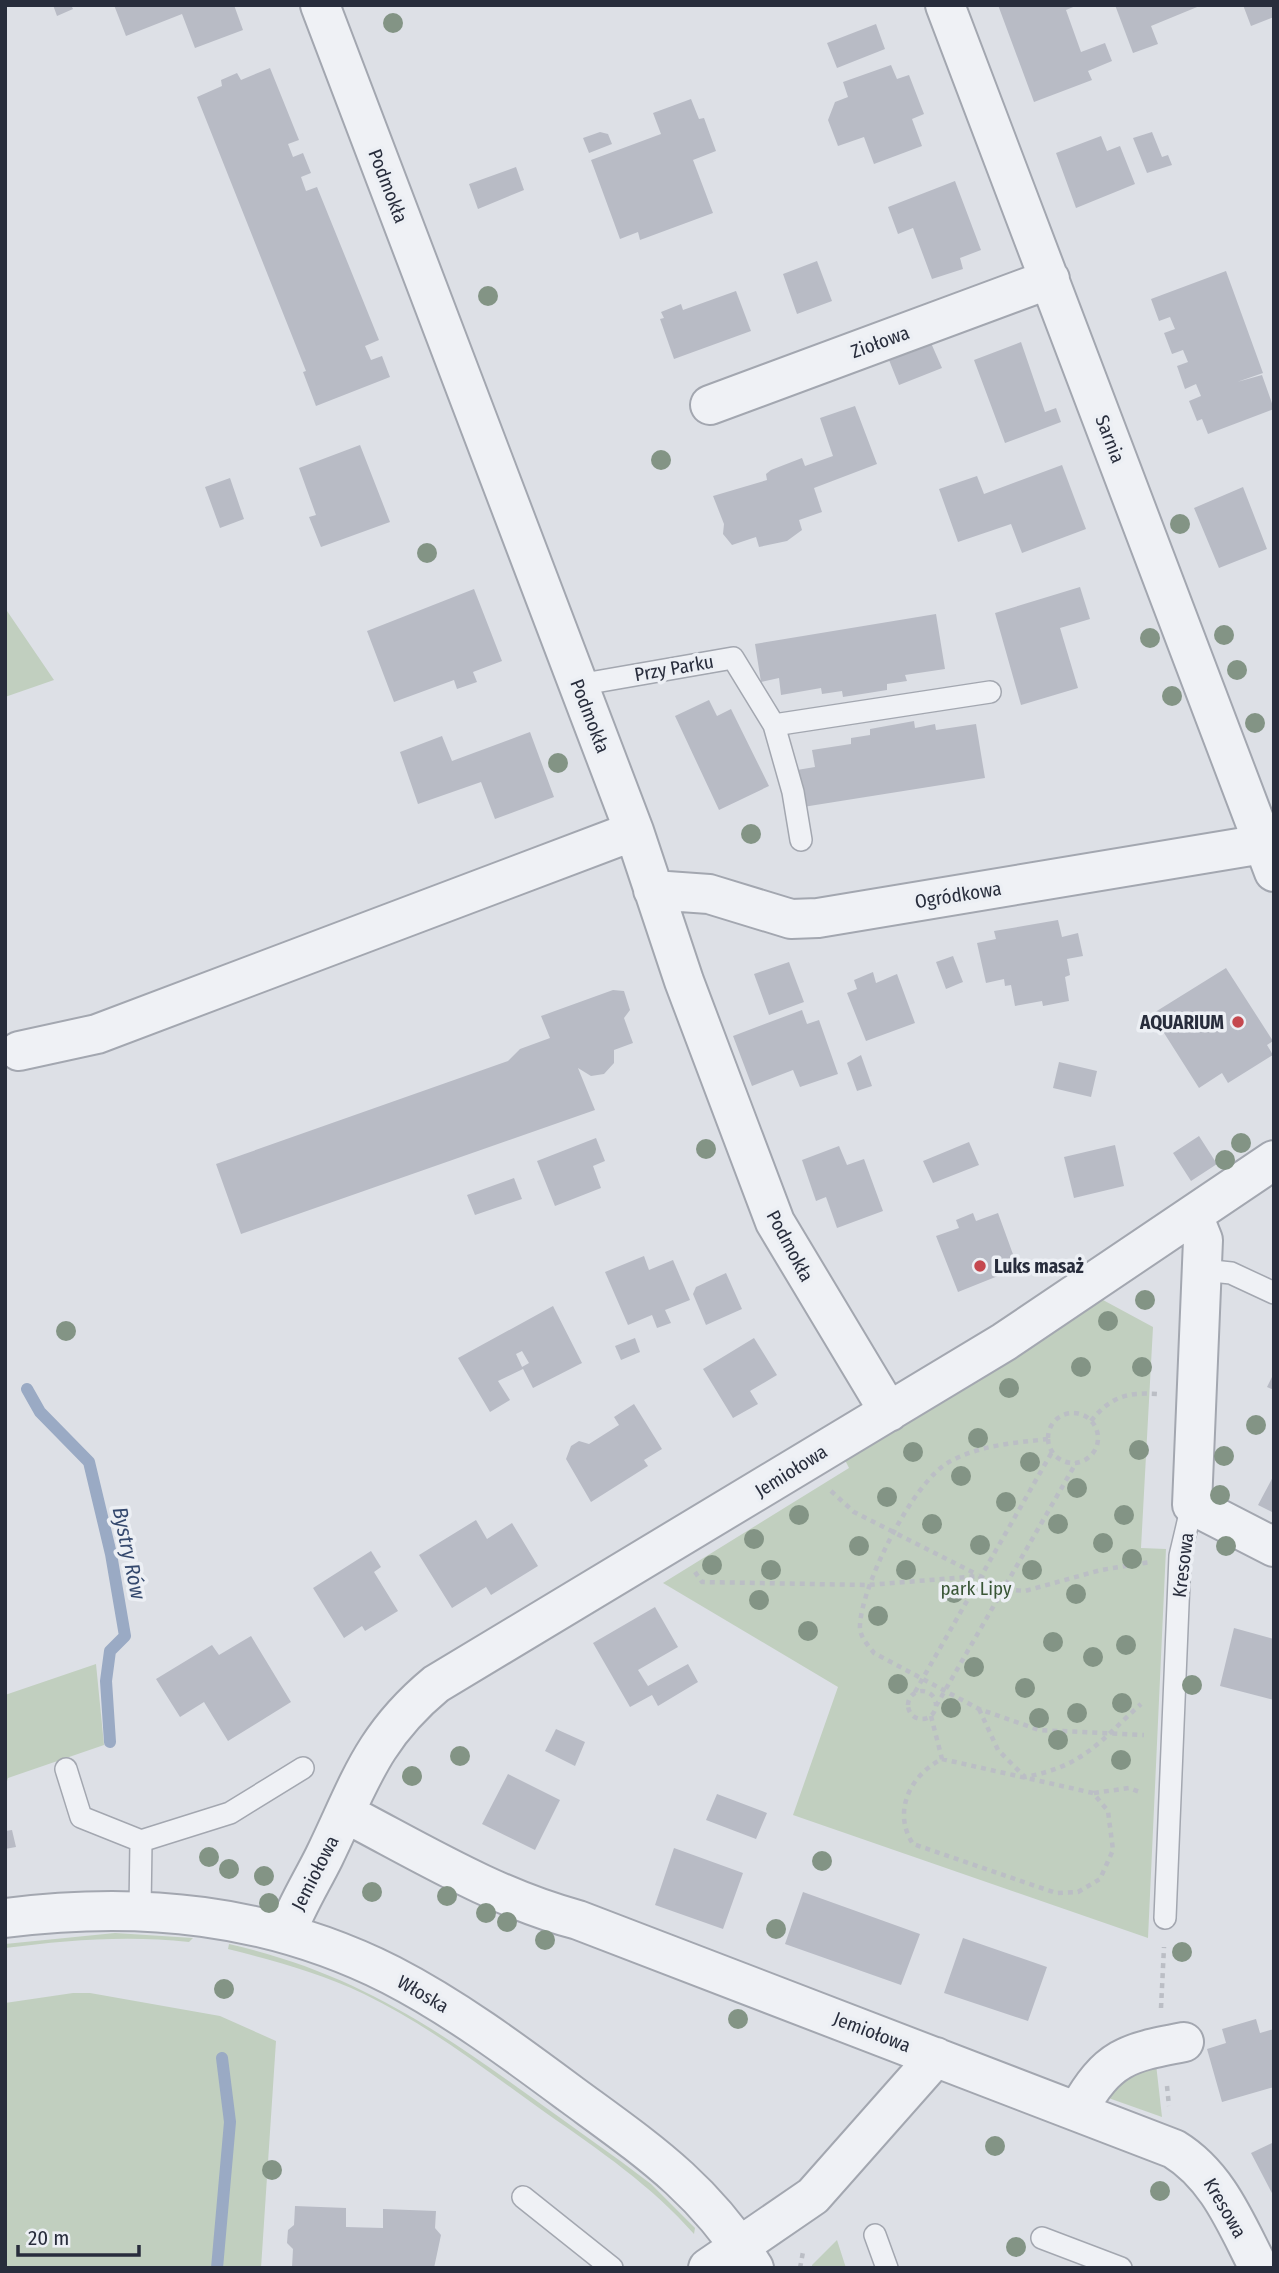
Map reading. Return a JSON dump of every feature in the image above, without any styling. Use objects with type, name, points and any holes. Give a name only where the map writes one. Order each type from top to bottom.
[{"type":"street","name":"Podmokła","points":[[320,5],[634,831],[684,981],[775,1222],[888,1412]]},
{"type":"street","name":"Sarnia","points":[[945,5],[1269,858]]},
{"type":"street","name":"Ziołowa","points":[[710,405],[1050,279]]},
{"type":"street","points":[[19,1051],[97,1034],[634,831]]},
{"type":"street","name":"Ogródkowa","points":[[653,890],[709,894],[791,919],[818,918],[1269,858]]},
{"type":"street","name":"Jemiołowa","points":[[286,1934],[295,1910],[367,1765],[387,1732],[409,1707],[436,1684],[676,1542],[1013,1336],[1274,1160]]},
{"type":"street","name":"Kresowa","points":[[1192,1505],[1203,1270],[1203,1240],[1193,1215]]},
{"type":"street","points":[[1192,1505],[1274,1547]]},
{"type":"street","name":"Jemiołowa","points":[[345,1813],[529,1905],[578,1920],[1078,2110],[1169,2135]]},
{"type":"street","name":"Włoska","points":[[5,1918],[71,1910],[140,1910],[197,1914],[313,1941],[391,1975],[474,2025],[665,2162],[712,2207],[747,2257]]},
{"type":"street","points":[[1078,2110],[1092,2086],[1114,2062],[1141,2049],[1184,2042]]},
{"type":"street","name":"Jemiołowa","points":[[708,2268],[747,2257],[813,2196],[936,2057]]},
{"type":"street","name":"Kresowa","points":[[1169,2135],[1210,2178],[1250,2265]]},
{"type":"lane","name":"Przy Parku","points":[[578,685],[733,658],[774,726],[793,792],[801,839]]},
{"type":"lane","points":[[774,726],[990,692]]},
{"type":"lane","points":[[1203,1270],[1231,1273],[1274,1293]]},
{"type":"lane","name":"Kresowa","points":[[1165,1918],[1180,1556],[1192,1505]]},
{"type":"lane","points":[[66,1769],[81,1817],[141,1841],[230,1813],[303,1768]]},
{"type":"lane","points":[[140,1910],[141,1841]]},
{"type":"lane","points":[[523,2197],[612,2268]]},
{"type":"lane","points":[[875,2235],[887,2268]]},
{"type":"lane","points":[[1042,2238],[1121,2268]]},
{"type":"path","points":[[1091,1421],[1105,1404],[1135,1393],[1197,1397]]},
{"type":"path","points":[[1080,1414],[1091,1421],[1097,1433],[1096,1447],[1088,1458],[1076,1463],[1062,1461],[1052,1452],[1048,1439],[1050,1427],[1060,1416],[1080,1414]]},
{"type":"path","points":[[1048,1439],[983,1447],[946,1464],[892,1531],[868,1585],[860,1626],[864,1641],[874,1653],[946,1689],[979,1709],[1039,1730],[1173,1736]]},
{"type":"path","points":[[931,1716],[919,1720],[909,1713],[907,1701],[915,1692],[1052,1452]]},
{"type":"path","points":[[942,1759],[931,1716],[1076,1463]]},
{"type":"path","points":[[802,1464],[854,1512],[1003,1589],[1026,1591],[1101,1570],[1180,1556]]},
{"type":"path","points":[[676,1542],[702,1582],[868,1585],[980,1576]]},
{"type":"path","points":[[1026,1777],[1051,1772],[1077,1762],[1175,1672]]},
{"type":"path","points":[[915,1692],[923,1690],[933,1695],[936,1706]]},
{"type":"path","points":[[979,1709],[998,1750],[1026,1777]]},
{"type":"path","points":[[1093,1793],[1108,1811],[1113,1850],[1100,1880],[1078,1892],[1056,1893],[913,1844],[903,1829],[902,1808],[924,1768],[942,1759],[1093,1793],[1129,1788],[1170,1803]]},
{"type":"path","points":[[800,2268],[807,2243]]},
{"type":"green space","points":[[5,608],[54,680],[5,697]]},
{"type":"green space","name":"park Lipy","points":[[1103,1300],[1153,1327],[1141,1548],[1166,1549],[1148,1938],[793,1815],[838,1687],[663,1583],[849,1468],[845,1460]]},
{"type":"green space","points":[[96,1664],[104,1745],[8,1778],[5,1788],[5,1695]]},
{"type":"green space","points":[[115,1933],[193,1938],[189,1942],[97,1939],[5,1948],[5,1944]]},
{"type":"green space","points":[[229,1944],[314,1970],[389,2004],[424,2024],[651,2184],[695,2228],[694,2234],[643,2184],[605,2155],[412,2020],[331,1980],[228,1949]]},
{"type":"green space","points":[[90,1993],[220,2016],[276,2041],[261,2268],[5,2268],[5,2003]]},
{"type":"green space","points":[[1156,2064],[1162,2117],[1100,2095],[1118,2073]]},
{"type":"green space","points":[[837,2240],[846,2268],[812,2268],[812,2265]]},
{"type":"building","points":[[53,5],[71,5],[73,9],[57,16]]},
{"type":"building","points":[[114,5],[234,5],[243,30],[195,48],[182,14],[126,36]]},
{"type":"building","points":[[998,5],[1078,5],[1066,10],[1081,52],[1105,43],[1112,61],[1088,71],[1092,80],[1034,102]]},
{"type":"building","points":[[1115,5],[1202,5],[1151,26],[1158,44],[1133,53]]},
{"type":"building","points":[[1243,5],[1274,5],[1274,17],[1251,26]]},
{"type":"building","points":[[876,24],[885,49],[837,68],[827,43]]},
{"type":"building","points":[[891,65],[897,79],[909,75],[924,114],[912,119],[922,146],[874,164],[864,137],[838,146],[828,120],[835,102],[848,97],[843,82]]},
{"type":"building","points":[[270,68],[299,140],[288,144],[293,157],[303,153],[311,173],[301,177],[306,191],[317,187],[379,340],[365,346],[371,360],[382,356],[390,377],[316,406],[303,372],[306,371],[197,97],[222,86],[221,80],[237,73],[241,80]]},
{"type":"building","points":[[691,99],[699,119],[704,118],[716,151],[693,160],[713,213],[640,240],[638,232],[620,239],[591,160],[661,134],[653,113]]},
{"type":"building","points":[[600,132],[608,134],[612,144],[589,153],[583,138]]},
{"type":"building","points":[[1152,132],[1162,157],[1168,155],[1172,165],[1147,173],[1133,138]]},
{"type":"building","points":[[1101,136],[1107,151],[1120,146],[1135,184],[1076,208],[1056,153]]},
{"type":"building","points":[[516,167],[524,190],[478,209],[469,184]]},
{"type":"building","points":[[955,181],[981,250],[960,258],[963,269],[932,279],[913,228],[898,234],[888,207]]},
{"type":"building","points":[[817,261],[832,301],[797,314],[783,274]]},
{"type":"building","points":[[1226,271],[1263,373],[1237,382],[1262,375],[1274,409],[1208,434],[1202,419],[1197,421],[1189,401],[1201,396],[1196,384],[1185,389],[1177,366],[1188,362],[1183,350],[1172,354],[1164,333],[1175,329],[1170,317],[1159,321],[1151,299]]},
{"type":"building","points":[[736,291],[751,331],[674,359],[660,319],[664,318],[661,312],[681,304],[683,310]]},
{"type":"building","points":[[1021,342],[1045,412],[1056,408],[1061,422],[1005,443],[974,360]]},
{"type":"building","points":[[931,343],[942,368],[899,385],[889,360]]},
{"type":"building","points":[[855,406],[877,464],[814,488],[822,512],[799,520],[802,530],[787,541],[759,547],[756,537],[732,545],[723,534],[724,524],[713,496],[767,480],[766,474],[771,470],[802,458],[805,466],[833,456],[820,418]]},
{"type":"building","points":[[360,445],[390,522],[321,547],[309,517],[316,515],[299,468]]},
{"type":"building","points":[[1062,465],[1086,529],[1022,553],[1011,524],[958,542],[939,489],[977,476],[984,494]]},
{"type":"building","points":[[230,478],[244,519],[220,528],[205,487]]},
{"type":"building","points":[[1243,487],[1267,549],[1219,568],[1194,508]]},
{"type":"building","points":[[1080,587],[1090,619],[1060,628],[1078,688],[1021,705],[995,613]]},
{"type":"building","points":[[474,589],[502,661],[473,672],[477,682],[457,689],[454,680],[394,702],[367,631]]},
{"type":"building","points":[[936,614],[945,669],[905,675],[907,681],[887,684],[887,690],[843,697],[842,691],[822,694],[821,688],[781,695],[779,678],[761,682],[755,644]]},
{"type":"building","points":[[709,700],[717,716],[731,709],[769,786],[719,810],[675,716]]},
{"type":"building","points":[[914,721],[915,728],[935,724],[936,730],[976,724],[985,778],[803,807],[797,770],[815,767],[812,750],[851,744],[851,738],[870,735],[870,729]]},
{"type":"building","points":[[530,732],[554,797],[495,819],[481,782],[418,804],[400,752],[442,736],[452,761]]},
{"type":"building","points":[[1058,920],[1062,937],[1078,933],[1083,956],[1067,959],[1070,975],[1065,977],[1069,1001],[1043,1006],[1042,1001],[1015,1006],[1011,985],[1005,986],[1004,979],[986,983],[977,943],[996,939],[994,931]]},
{"type":"building","points":[[953,956],[963,982],[946,989],[936,962]]},
{"type":"building","points":[[789,962],[804,1002],[769,1015],[754,974]]},
{"type":"building","points":[[1226,968],[1273,1041],[1267,1045],[1273,1055],[1228,1083],[1222,1073],[1199,1088],[1152,1014]]},
{"type":"building","points":[[873,972],[876,983],[897,974],[915,1023],[866,1041],[847,993],[857,989],[854,980]]},
{"type":"building","points":[[613,990],[624,991],[630,1010],[624,1018],[633,1043],[614,1050],[614,1063],[604,1074],[591,1076],[578,1068],[595,1110],[241,1234],[216,1164],[508,1061],[520,1049],[550,1038],[541,1016]]},
{"type":"building","points":[[802,1010],[807,1024],[819,1020],[838,1074],[800,1087],[793,1070],[752,1086],[733,1036]]},
{"type":"building","points":[[861,1055],[872,1086],[857,1091],[847,1063]]},
{"type":"building","points":[[1059,1062],[1097,1071],[1091,1097],[1053,1088]]},
{"type":"building","points":[[1199,1136],[1217,1164],[1191,1181],[1173,1153]]},
{"type":"building","points":[[596,1138],[605,1161],[593,1166],[601,1188],[555,1206],[537,1161]]},
{"type":"building","points":[[969,1142],[979,1165],[933,1183],[923,1161]]},
{"type":"building","points":[[1115,1145],[1124,1186],[1074,1198],[1064,1157]]},
{"type":"building","points":[[839,1146],[847,1165],[864,1159],[883,1211],[837,1228],[826,1197],[816,1201],[802,1160]]},
{"type":"building","points":[[514,1178],[522,1199],[475,1215],[467,1195]]},
{"type":"building","points":[[973,1213],[976,1221],[998,1213],[1018,1268],[958,1292],[936,1236],[959,1228],[956,1220]]},
{"type":"building","points":[[644,1256],[649,1270],[673,1260],[690,1300],[665,1310],[671,1323],[657,1328],[652,1315],[628,1325],[605,1272]]},
{"type":"building","points":[[726,1273],[742,1309],[706,1325],[693,1294],[696,1287]]},
{"type":"building","points":[[553,1306],[582,1363],[533,1388],[523,1368],[498,1381],[510,1400],[490,1412],[458,1358]],"holes":[[[522,1351],[529,1363],[522,1367],[516,1354]]]},
{"type":"building","points":[[635,1338],[640,1352],[621,1360],[615,1346]]},
{"type":"building","points":[[754,1338],[777,1375],[750,1391],[758,1404],[733,1418],[703,1369]]},
{"type":"building","points":[[1274,1373],[1274,1390],[1267,1387]]},
{"type":"building","points":[[634,1404],[662,1449],[644,1460],[648,1466],[591,1502],[566,1459],[571,1446],[579,1441],[589,1444],[619,1425],[614,1417]]},
{"type":"building","points":[[1274,1475],[1274,1513],[1258,1505]]},
{"type":"building","points":[[476,1520],[487,1539],[512,1523],[538,1566],[491,1595],[486,1587],[452,1608],[419,1555]]},
{"type":"building","points":[[371,1551],[381,1567],[374,1572],[398,1611],[365,1631],[362,1626],[344,1638],[313,1588]]},
{"type":"building","points":[[655,1607],[678,1647],[638,1670],[648,1686],[688,1664],[698,1682],[658,1706],[652,1695],[630,1707],[593,1643]]},
{"type":"building","points":[[1234,1628],[1274,1639],[1274,1700],[1220,1686]]},
{"type":"building","points":[[251,1636],[291,1702],[228,1741],[204,1702],[180,1717],[156,1679],[212,1645],[219,1655]]},
{"type":"building","points":[[556,1729],[585,1742],[575,1766],[545,1751]]},
{"type":"building","points":[[508,1774],[560,1800],[535,1850],[482,1824]]},
{"type":"building","points":[[717,1794],[767,1813],[756,1839],[706,1820]]},
{"type":"building","points":[[12,1830],[16,1847],[5,1849],[5,1831]]},
{"type":"building","points":[[674,1848],[743,1873],[723,1929],[655,1905]]},
{"type":"building","points":[[803,1892],[920,1934],[901,1985],[785,1944]]},
{"type":"building","points":[[963,1938],[1047,1967],[1028,2021],[944,1993]]},
{"type":"building","points":[[1256,2019],[1260,2033],[1274,2029],[1274,2087],[1222,2102],[1207,2049],[1226,2043],[1222,2029]]},
{"type":"building","points":[[1274,2142],[1274,2197],[1251,2153]]},
{"type":"building","points":[[295,2206],[346,2208],[346,2227],[383,2228],[383,2209],[436,2211],[435,2228],[441,2235],[434,2268],[292,2267],[293,2249],[287,2243],[288,2230],[294,2225]]},
{"type":"waterway","name":"Bystry Rów","points":[[27,1389],[40,1412],[89,1462],[111,1554],[125,1636],[110,1651],[106,1681],[110,1742]]},
{"type":"waterway","name":"Bystry Rów","points":[[217,2268],[230,2122],[222,2058]]},
{"type":"place","name":"AQUARIUM","points":[[1238,1022]]},
{"type":"place","name":"Luks masaż","points":[[980,1266]]}]
